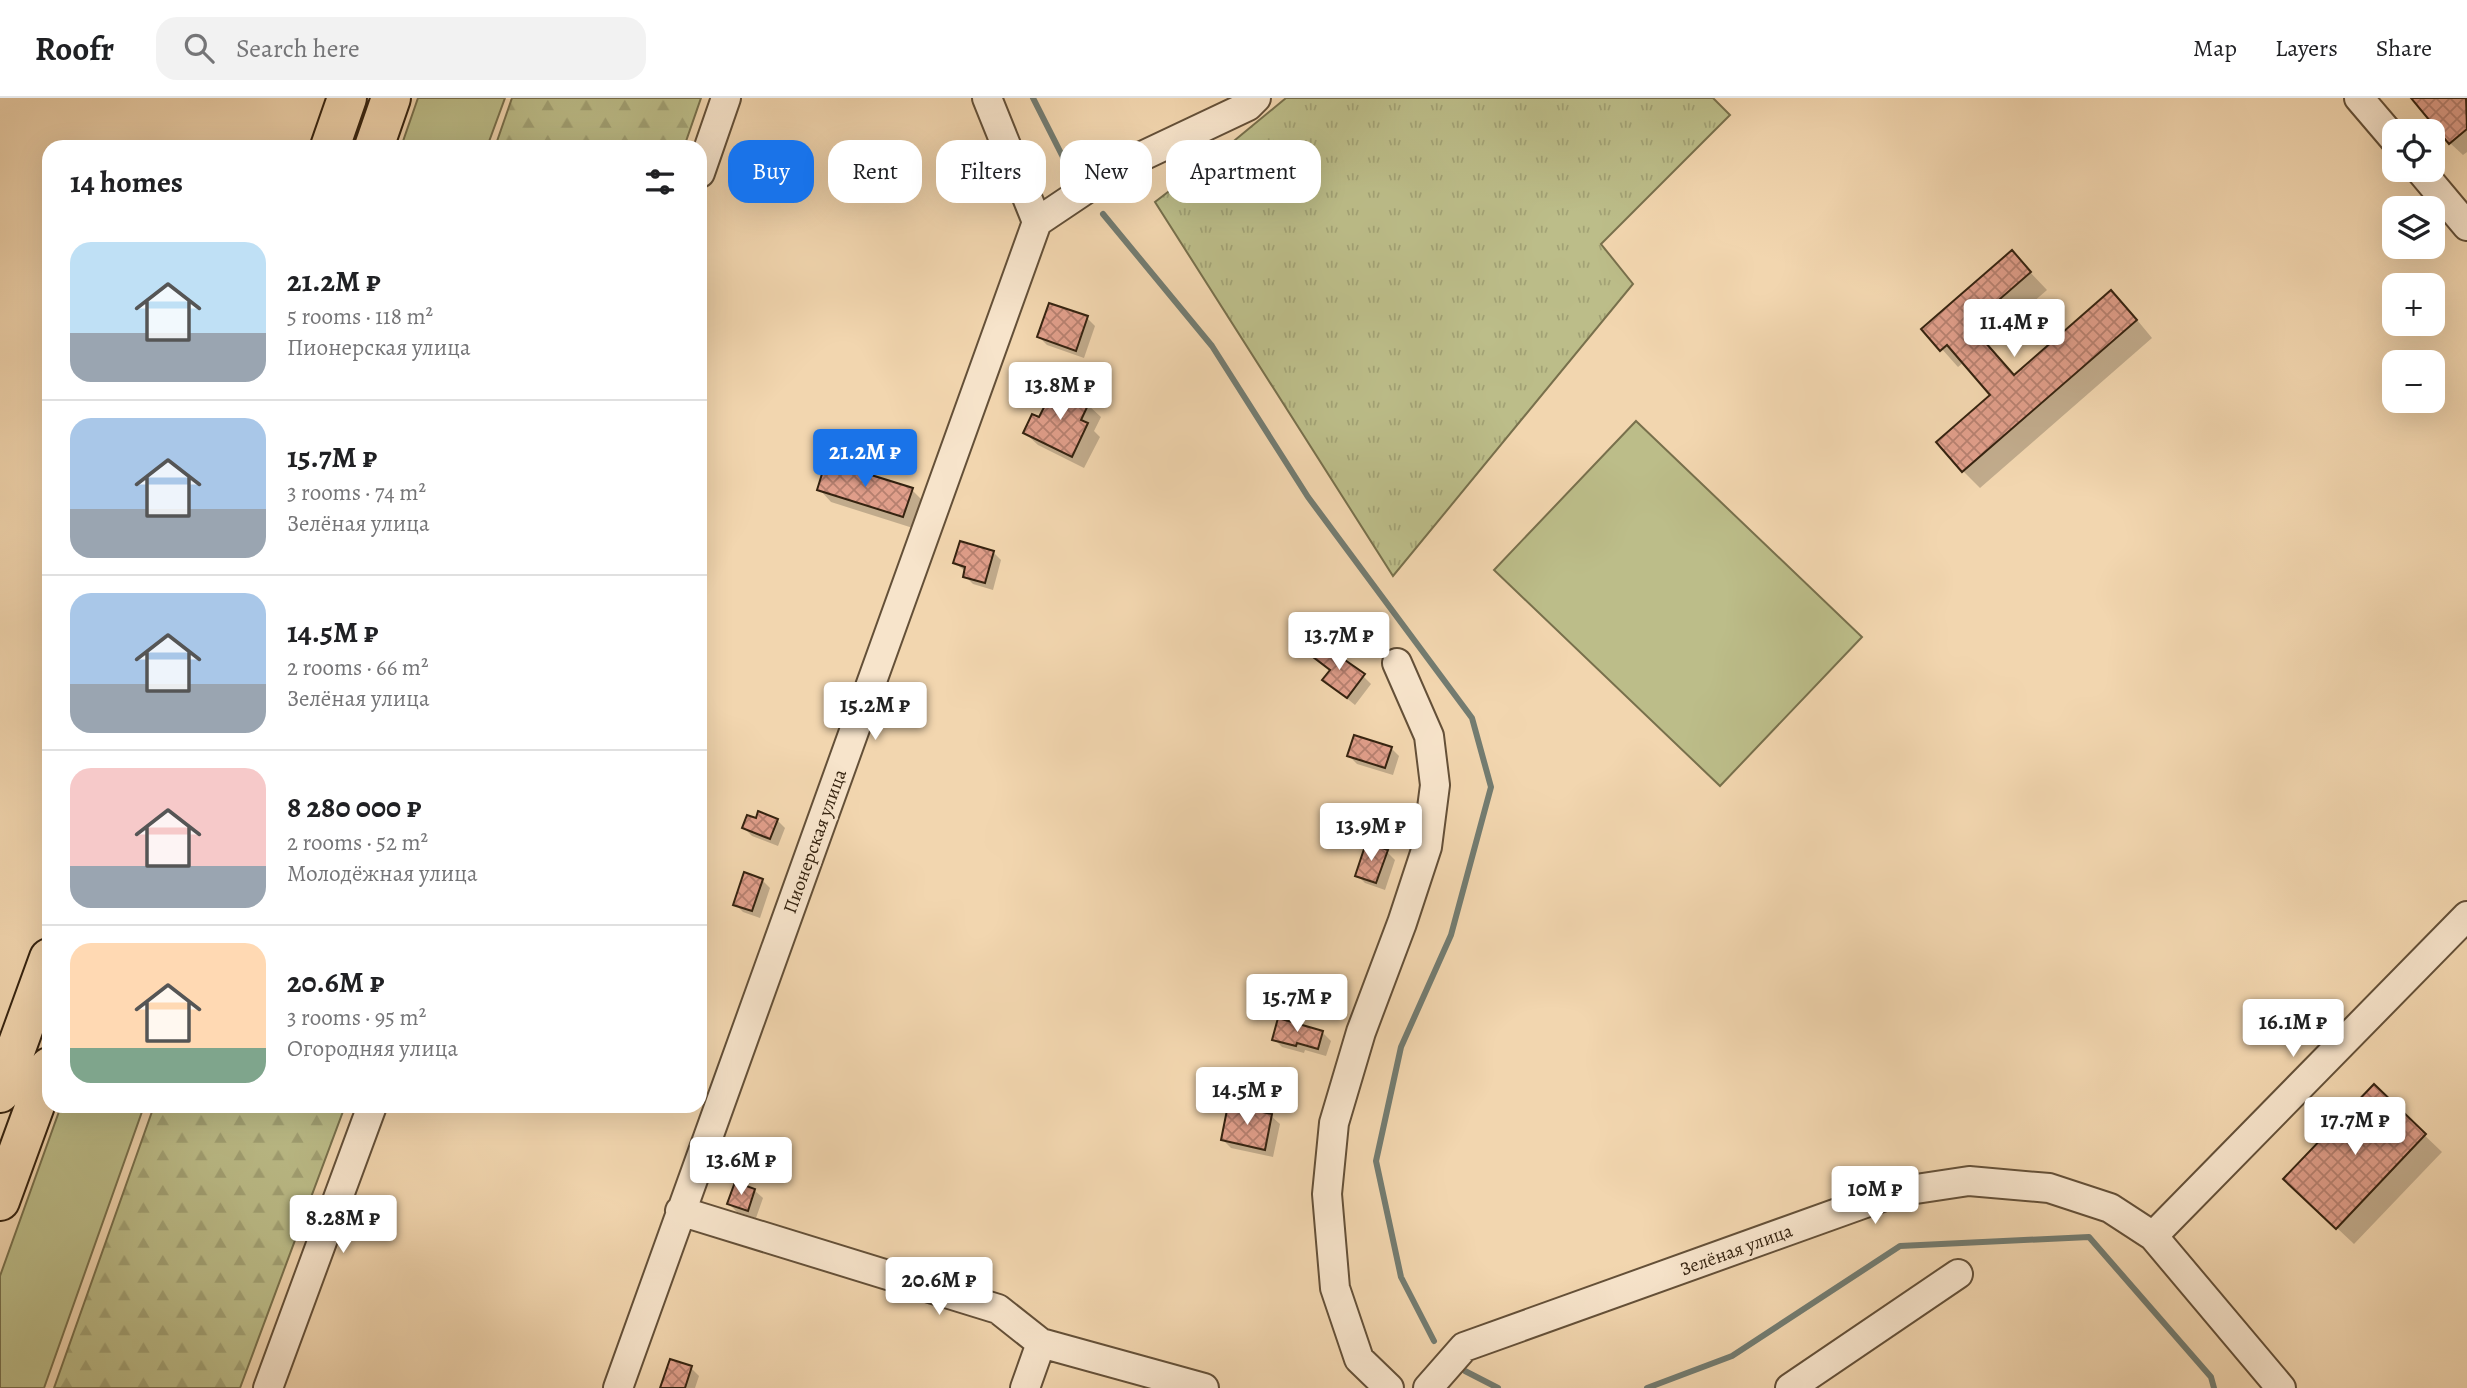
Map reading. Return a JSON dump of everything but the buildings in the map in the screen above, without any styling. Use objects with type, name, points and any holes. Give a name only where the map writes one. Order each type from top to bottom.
[{"type":"highway","points":[[332,140],[347,98]]},
{"type":"highway","points":[[376,140],[391,98]]},
{"type":"highway","points":[[0,1093],[42,977]]},
{"type":"highway","points":[[0,1201],[42,1086]]},
{"type":"street","points":[[707,153],[726,98]]},
{"type":"street","points":[[987,98],[1037,222],[1119,167],[1248,106],[1256,98]]},
{"type":"street","points":[[2359,98],[2382,125]]},
{"type":"street","points":[[2430,182],[2467,226]]},
{"type":"street","name":"Пионерская улица","points":[[618,1388],[1037,222]]},
{"type":"street","points":[[1389,1388],[1359,1359],[1335,1288],[1327,1194],[1334,1123],[1361,1032],[1427,847],[1435,785],[1429,736],[1397,663]]},
{"type":"street","points":[[2153,1236],[2467,916]]},
{"type":"street","points":[[268,1388],[369,1113]]},
{"type":"street","name":"Зелёная улица","points":[[1428,1388],[1464,1347],[1896,1192],[1969,1181],[2049,1188],[2109,1208],[2153,1236],[2281,1388]]},
{"type":"street","points":[[680,1211],[998,1309],[1041,1343],[1204,1388]]},
{"type":"street","points":[[1790,1388],[1958,1274]]},
{"type":"street","points":[[1025,1388],[1041,1343]]},
{"type":"green space","points":[[418,98],[505,98],[490,140],[403,140]]},
{"type":"green space","points":[[512,98],[701,98],[686,140],[497,140]]},
{"type":"green space","points":[[1286,98],[1713,98],[1730,115],[1601,244],[1633,284],[1393,576],[1155,202],[1166,194],[1166,203],[1321,203],[1321,140],[1235,140]]},
{"type":"green space","points":[[1636,421],[1862,637],[1720,786],[1494,570]]},
{"type":"green space","points":[[58,1113],[142,1113],[44,1388],[0,1388],[0,1276]]},
{"type":"green space","points":[[152,1113],[342,1113],[240,1388],[54,1388]]},
{"type":"waterway","points":[[1033,98],[1060,151]]},
{"type":"waterway","points":[[1103,214],[1212,346],[1308,497],[1472,718],[1491,787],[1451,935],[1401,1047],[1376,1161],[1401,1277],[1434,1341]]},
{"type":"waterway","points":[[1647,1388],[1732,1356],[1900,1246],[2089,1237],[2211,1377],[2214,1388]]},
{"type":"waterway","points":[[1465,1371],[1498,1388]]}]
